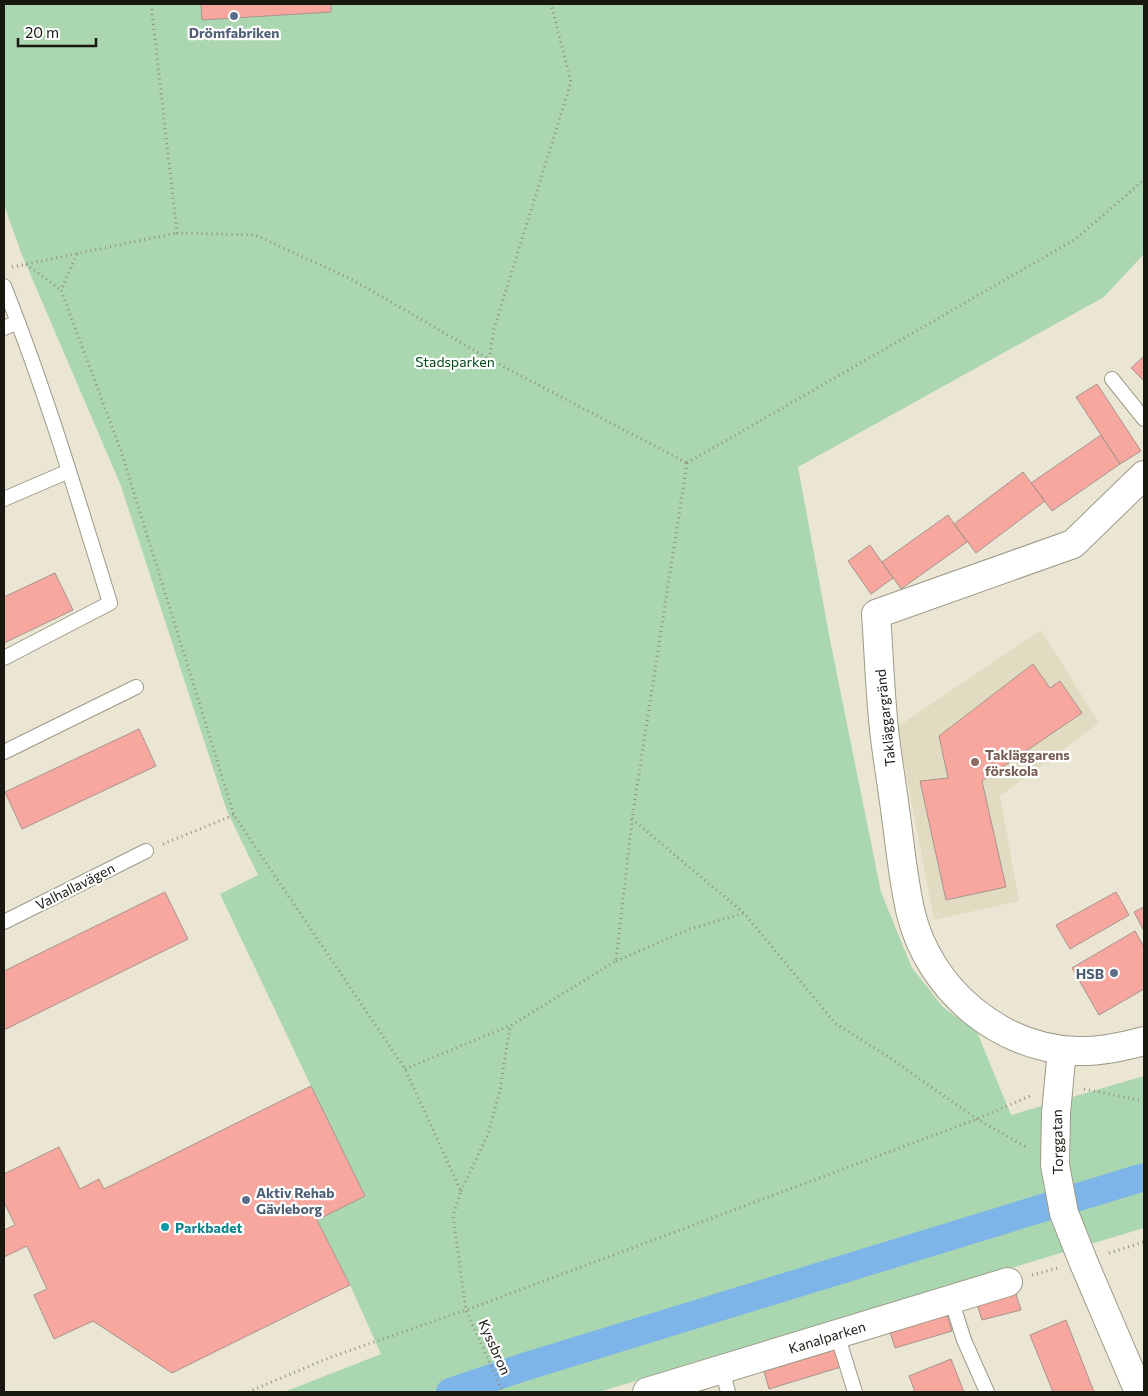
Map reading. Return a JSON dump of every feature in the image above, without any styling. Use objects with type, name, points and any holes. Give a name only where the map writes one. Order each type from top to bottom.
[{"type":"street","name":"Takläggargränd","points":[[1062,1050],[1026,1041],[997,1028],[969,1009],[938,974],[924,947],[912,915],[886,747],[876,614],[1073,544],[1144,475]]},
{"type":"street","points":[[1062,1050],[1099,1051],[1144,1041]]},
{"type":"street","name":"Torggatan","points":[[1062,1050],[1056,1113],[1055,1165],[1064,1213],[1139,1392]]},
{"type":"street","name":"Kanalparken","points":[[647,1392],[725,1381],[837,1334],[1008,1282]]},
{"type":"lane","points":[[4,286],[69,471],[110,603],[4,658]]},
{"type":"lane","points":[[4,328],[18,322]]},
{"type":"lane","points":[[1112,379],[1144,419]]},
{"type":"lane","points":[[4,499],[69,471]]},
{"type":"lane","points":[[4,752],[136,687]]},
{"type":"lane","name":"Valhallavägen","points":[[4,922],[146,851]]},
{"type":"lane","points":[[951,1300],[964,1340],[987,1392]]},
{"type":"lane","points":[[837,1334],[855,1392]]},
{"type":"path","points":[[151,4],[177,233]]},
{"type":"path","points":[[489,359],[494,329],[571,82],[551,4]]},
{"type":"path","points":[[687,463],[1074,240],[1144,180]]},
{"type":"path","points":[[4,269],[177,233],[256,235],[352,280],[489,359],[687,463]]},
{"type":"path","points":[[61,290],[77,254]]},
{"type":"path","points":[[26,264],[61,290],[121,451],[234,815],[405,1070],[461,1191]]},
{"type":"path","points":[[616,961],[632,819],[687,463]]},
{"type":"path","points":[[146,851],[234,815]]},
{"type":"path","points":[[632,819],[744,913],[835,1023],[887,1056],[976,1119],[1029,1148]]},
{"type":"path","points":[[405,1070],[510,1026],[616,961],[690,929],[744,913]]},
{"type":"path","name":"Kyssbron","points":[[503,1392],[466,1310],[453,1216],[461,1191],[488,1134],[500,1090],[510,1026]]},
{"type":"path","points":[[248,1392],[331,1357],[466,1310],[976,1119],[1058,1085],[1144,1101]]},
{"type":"shaded area","name":"Takläggarens förskola","points":[[1041,630],[1099,723],[1000,796],[1019,901],[934,920],[897,727]]},
{"type":"green space","name":"Stadsparken","points":[[4,4],[1144,4],[1144,254],[1104,297],[798,467],[831,645],[881,892],[912,968],[943,1007],[977,1032],[1011,1115],[1144,1076],[1144,1228],[599,1392],[284,1392],[381,1354],[350,1285],[317,1220],[365,1196],[220,894],[258,875],[227,811],[121,486],[22,255],[4,205]]},
{"type":"building","name":"Drömfabriken","points":[[201,4],[331,4],[331,12],[202,20]]},
{"type":"building","points":[[1144,356],[1144,381],[1131,368]]},
{"type":"building","points":[[1097,384],[1141,451],[1120,464],[1076,397]]},
{"type":"building","points":[[1101,435],[1120,464],[1052,511],[1031,483]]},
{"type":"building","points":[[1023,472],[1045,501],[976,553],[954,524]]},
{"type":"building","points":[[948,515],[967,542],[901,589],[882,562]]},
{"type":"building","points":[[870,545],[893,578],[871,594],[848,561]]},
{"type":"building","points":[[55,573],[73,610],[4,643],[4,597]]},
{"type":"building","name":"Takläggarens förskola","points":[[1033,664],[1050,688],[1060,681],[1082,713],[982,781],[1006,887],[946,900],[920,781],[948,778],[939,736]]},
{"type":"building","points":[[139,729],[156,766],[22,829],[5,792]]},
{"type":"building","points":[[165,892],[188,939],[4,1030],[4,971]]},
{"type":"building","points":[[1116,892],[1129,915],[1070,949],[1056,925]]},
{"type":"building","points":[[1144,907],[1144,931],[1134,912]]},
{"type":"building","points":[[1135,931],[1144,947],[1144,989],[1099,1015],[1072,968]]},
{"type":"building","name":"Parkbadet","points":[[311,1086],[365,1196],[317,1220],[350,1285],[172,1373],[93,1321],[54,1339],[34,1295],[47,1289],[27,1246],[4,1257],[4,1230],[15,1225],[4,1202],[4,1174],[59,1147],[80,1189],[99,1179],[104,1189]]},
{"type":"building","points":[[1016,1294],[1021,1310],[982,1320],[977,1304]]},
{"type":"building","points":[[947,1315],[952,1331],[895,1348],[890,1332]]},
{"type":"building","points":[[1066,1320],[1094,1392],[1053,1392],[1030,1335]]},
{"type":"building","points":[[835,1349],[841,1367],[769,1389],[764,1371]]},
{"type":"building","points":[[951,1359],[964,1392],[915,1392],[909,1376]]},
{"type":"waterway","points":[[450,1392],[524,1367],[1144,1177]]},
{"type":"place","name":"Drömfabriken","points":[[234,16]]},
{"type":"place","name":"Takläggarens förskola","points":[[975,762]]},
{"type":"place","name":"HSB","points":[[1114,973]]},
{"type":"place","name":"Aktiv Rehab Gävleborg","points":[[246,1200]]},
{"type":"place","name":"Parkbadet","points":[[165,1227]]}]
